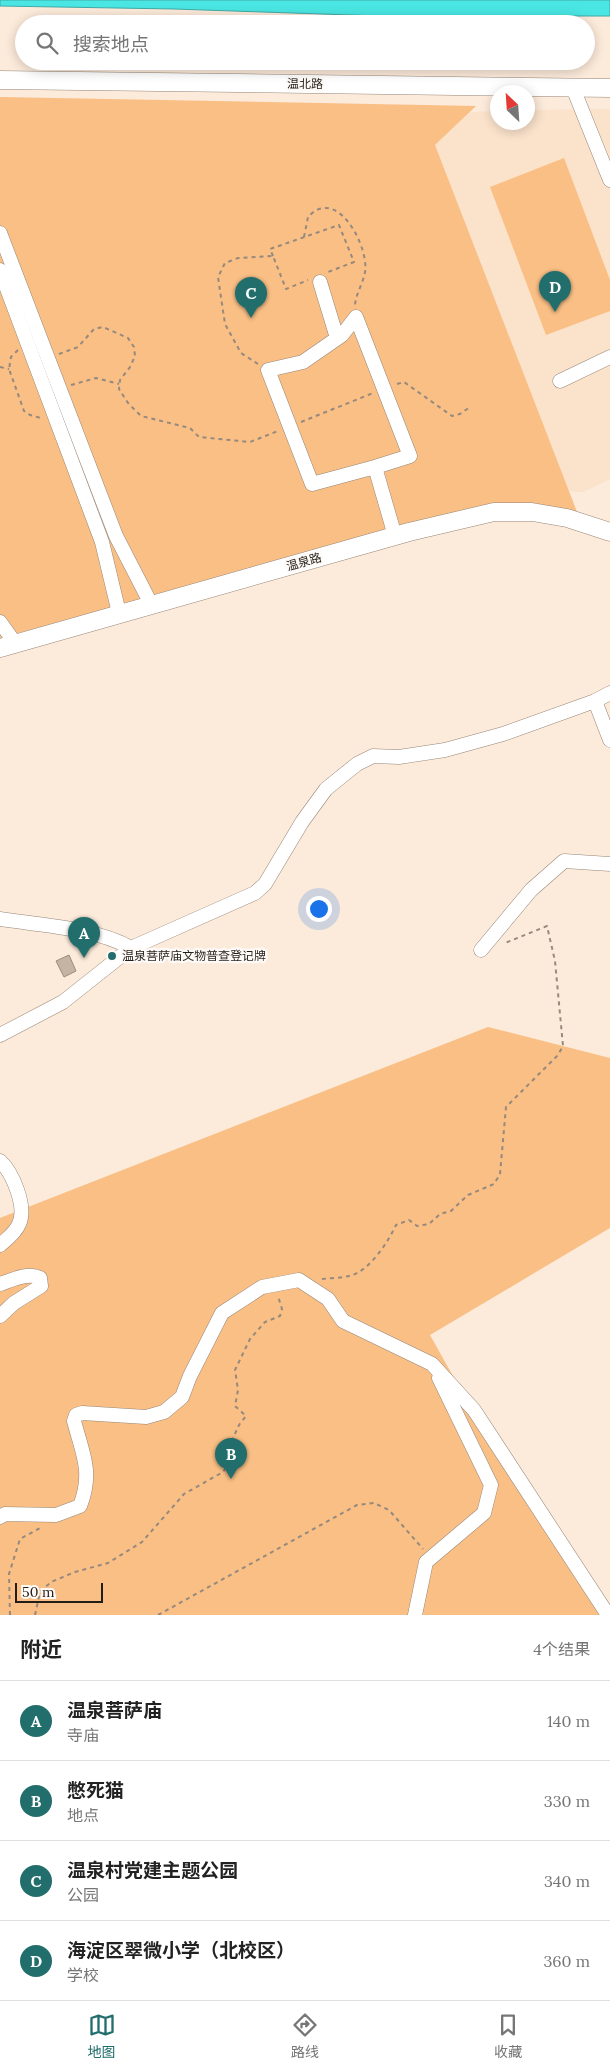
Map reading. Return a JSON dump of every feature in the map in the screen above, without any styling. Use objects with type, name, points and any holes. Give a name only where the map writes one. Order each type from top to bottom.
[{"type":"main road","name":"温北路","points":[[0,80],[610,88]]},
{"type":"main road","name":"温泉路","points":[[8,645],[395,536],[494,512],[532,512],[567,518],[610,532]]},
{"type":"street","points":[[572,88],[610,180]]},
{"type":"street","points":[[0,234],[33,339],[62,418],[102,542],[119,613]]},
{"type":"street","points":[[0,270],[33,339],[48,357],[59,390],[62,418],[116,536],[151,604]]},
{"type":"street","points":[[317,278],[337,338]]},
{"type":"street","points":[[356,317],[410,456],[312,484],[268,370],[303,362],[337,338],[356,317]]},
{"type":"street","points":[[560,381],[610,357]]},
{"type":"street","points":[[375,466],[395,536]]},
{"type":"street","points":[[0,622],[8,645]]},
{"type":"street","points":[[0,1035],[63,1002],[131,948],[255,893],[266,884],[302,822],[326,789],[357,764],[373,756],[399,756],[444,750],[495,737],[595,701],[610,693]]},
{"type":"street","points":[[595,701],[610,740]]},
{"type":"street","points":[[481,950],[531,890],[564,861],[610,864]]},
{"type":"street","points":[[0,919],[95,934],[118,941],[131,948]]},
{"type":"street","points":[[0,1161],[5,1166],[15,1185],[21,1205],[20,1224],[0,1245]]},
{"type":"street","points":[[0,1284],[34,1275],[40,1278],[41,1286],[14,1303],[0,1316]]},
{"type":"street","points":[[0,1517],[5,1514],[56,1515],[80,1506],[87,1484],[88,1470],[74,1421],[76,1415],[82,1413],[146,1417],[164,1412],[182,1396],[222,1313],[262,1287],[299,1280],[328,1299],[343,1321],[432,1364],[474,1410],[608,1615]]},
{"type":"street","points":[[415,1615],[426,1562],[484,1513],[491,1485],[432,1364]]},
{"type":"path","points":[[304,237],[308,217],[317,210],[327,208],[338,211],[347,219],[360,245],[365,261],[365,271],[356,296],[356,317]]},
{"type":"path","points":[[340,225],[354,262],[286,289],[270,249],[304,237],[340,225]]},
{"type":"path","points":[[268,370],[241,353],[225,324],[218,277],[225,263],[238,258],[273,256]]},
{"type":"path","points":[[48,357],[78,347],[94,329],[103,327],[128,338],[134,346],[135,356],[130,367],[120,380],[119,389],[128,403],[141,416],[190,428],[199,437],[250,442],[404,382],[452,416],[460,414],[470,407]]},
{"type":"path","points":[[33,339],[11,357],[8,370],[24,411],[30,415],[62,418]]},
{"type":"path","points":[[0,367],[8,370]]},
{"type":"path","points":[[59,390],[90,378],[106,379],[119,384]]},
{"type":"path","points":[[299,1280],[352,1276],[382,1251],[396,1225],[409,1220],[417,1226],[429,1224],[440,1214],[451,1211],[468,1195],[494,1184],[500,1174],[506,1108],[558,1055],[563,1046],[555,961],[547,926],[506,941],[499,947]]},
{"type":"path","points":[[35,1615],[40,1592],[51,1582],[108,1562],[142,1542],[184,1494],[223,1472],[231,1460],[234,1438],[239,1424],[246,1416],[235,1406],[238,1390],[234,1370],[250,1339],[265,1322],[280,1316],[282,1309],[274,1285]]},
{"type":"path","points":[[158,1615],[357,1505],[374,1503],[389,1510],[430,1558]]},
{"type":"path","points":[[10,1615],[9,1574],[20,1539],[45,1526]]},
{"type":"shaded area","points":[[0,97],[476,106],[435,145],[579,517],[497,504],[0,638]]},
{"type":"shaded area","points":[[610,109],[610,479],[583,492],[568,491],[435,145],[470,112],[490,111],[490,130],[535,130],[535,110]]},
{"type":"shaded area","points":[[564,158],[610,280],[610,311],[546,335],[490,187]]},
{"type":"shaded area","points":[[488,1027],[610,1058],[610,1228],[430,1335],[492,1446],[601,1615],[0,1615],[0,1218]]},
{"type":"water","points":[[0,0],[610,0],[610,16],[351,15],[0,6]]},
{"type":"building","points":[[69,955],[76,971],[64,977],[56,961]]},
{"type":"place","name":"海淀区翠微小学（北校区）","points":[[555,312]]},
{"type":"place","name":"温泉村党建主题公园","points":[[251,318]]},
{"type":"place","name":"温泉菩萨庙文物普查登记牌","points":[[112,956]]},
{"type":"place","name":"温泉菩萨庙","points":[[84,958]]},
{"type":"place","name":"憋死猫","points":[[231,1479]]}]
